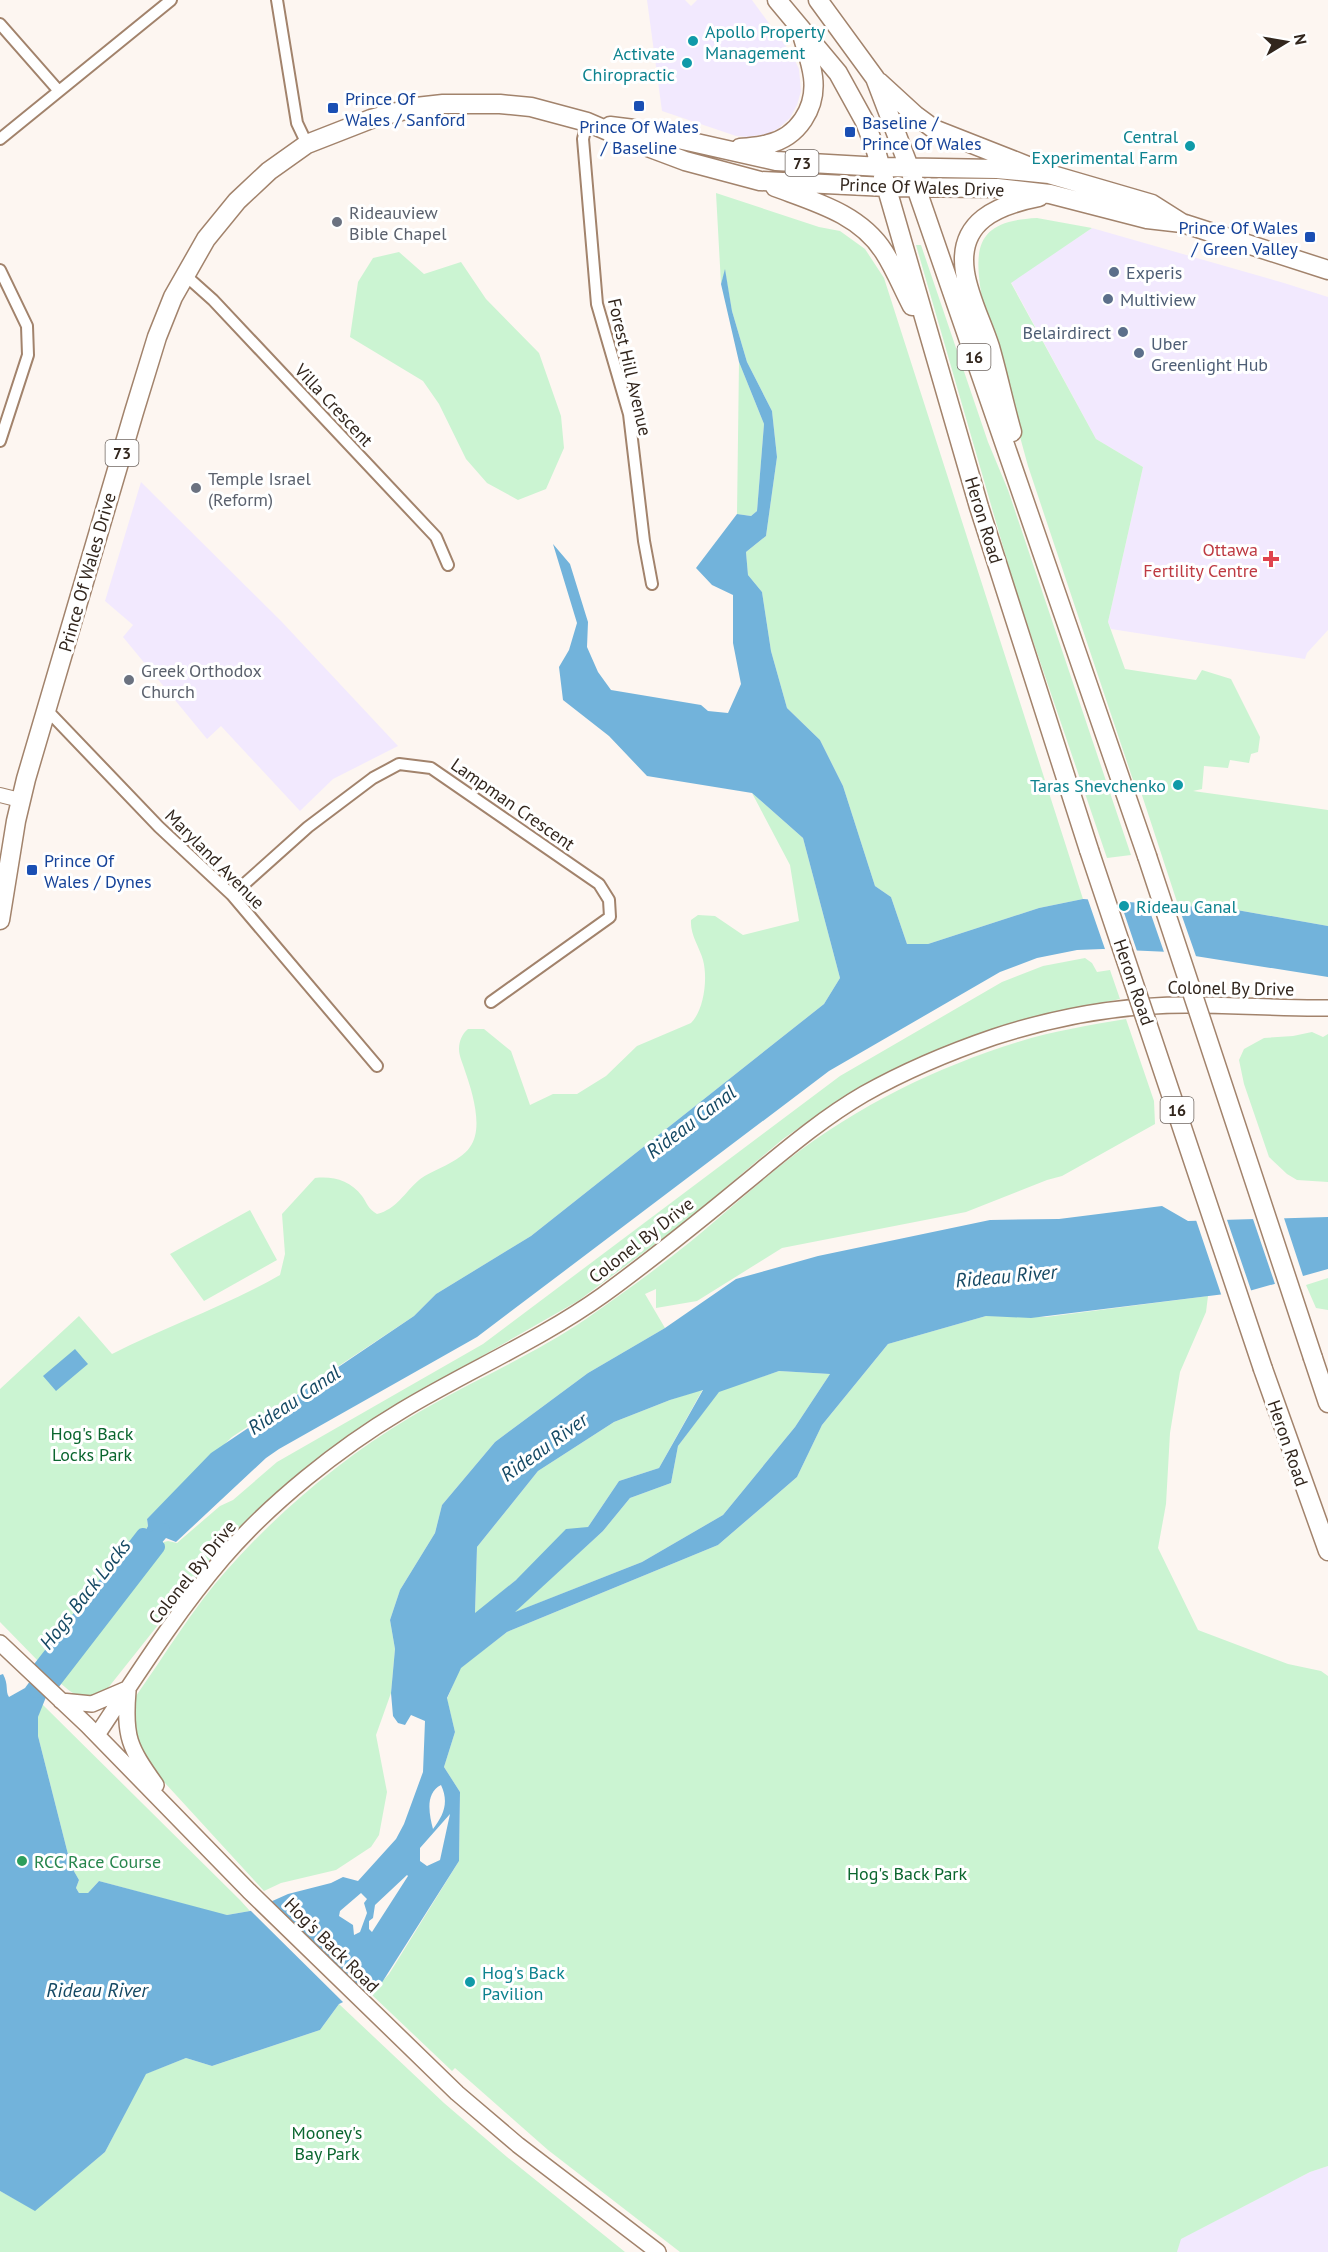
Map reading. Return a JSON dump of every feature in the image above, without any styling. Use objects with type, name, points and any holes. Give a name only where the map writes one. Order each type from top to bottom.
[{"type":"main road","name":"16","points":[[777,0],[849,90],[865,122],[881,167]]},
{"type":"main road","name":"16","points":[[818,0],[875,78],[909,167],[1147,856],[1328,1403]]},
{"type":"main road","points":[[723,150],[774,142],[794,131],[807,114],[813,84],[800,26]]},
{"type":"main road","points":[[875,78],[915,115],[934,129],[1049,174]]},
{"type":"main road","name":"Prince Of Wales Drive","points":[[0,920],[20,800],[157,337],[184,275],[211,232],[237,201],[268,171],[307,144],[371,119],[429,105],[500,104],[531,107],[591,123],[634,129],[723,150],[795,163],[1049,174],[1152,204],[1182,223]]},
{"type":"main road","name":"Prince Of Wales Drive","points":[[591,123],[685,161],[760,181],[887,187],[997,188],[1050,194],[1147,219],[1182,223],[1328,270]]},
{"type":"main road","points":[[685,161],[691,141]]},
{"type":"main road","name":"Heron Road","points":[[881,167],[979,507],[1089,850],[1263,1370],[1328,1551]]},
{"type":"main road","points":[[760,181],[847,217],[875,239],[885,253],[931,343]]},
{"type":"main road","points":[[1034,528],[990,347],[968,284],[964,261],[968,238],[985,216],[1001,206],[1050,194]]},
{"type":"main road","name":"Colonel By Drive","points":[[97,1735],[187,1604],[224,1557],[295,1488],[401,1411],[516,1348],[600,1297],[798,1139],[865,1094],[942,1056],[995,1037],[1092,1013],[1180,1005],[1328,1008]]},
{"type":"main road","name":"Hog's Back Road","points":[[1,1644],[97,1735],[249,1891],[457,2093],[518,2145],[658,2252]]},
{"type":"main road","points":[[61,1701],[82,1704],[98,1703],[128,1688],[126,1722],[129,1737],[140,1762],[182,1822]]},
{"type":"street","points":[[0,139],[171,0]]},
{"type":"street","points":[[277,0],[297,123],[307,144]]},
{"type":"street","points":[[0,24],[58,90]]},
{"type":"street","name":"Forest Hill Avenue","points":[[591,123],[583,139],[597,304],[629,414],[644,541],[652,584]]},
{"type":"street","points":[[0,270],[27,326],[28,355],[0,441]]},
{"type":"street","name":"Villa Crescent","points":[[184,275],[221,308],[436,537],[448,566]]},
{"type":"street","name":"Maryland Avenue","points":[[46,709],[159,827],[232,895],[378,1066]]},
{"type":"street","name":"Lampman Crescent","points":[[232,895],[308,827],[373,778],[399,764],[431,768],[599,884],[609,900],[610,916],[491,1002]]},
{"type":"street","points":[[0,795],[20,800]]},
{"type":"shaded area","points":[[647,0],[685,0],[691,6],[697,0],[752,0],[793,56],[799,69],[801,91],[790,118],[779,128],[767,134],[747,137],[736,136],[662,111]]},
{"type":"shaded area","points":[[1092,228],[1328,297],[1328,630],[1307,653],[1305,659],[1111,629],[1108,622],[1143,467],[1096,439],[1011,282]]},
{"type":"shaded area","points":[[141,482],[281,621],[398,746],[333,779],[300,811],[221,726],[207,739],[123,637],[133,625],[105,601]]},
{"type":"shaded area","points":[[1328,2166],[1328,2252],[1177,2252],[1180,2239],[1310,2172]]},
{"type":"green space","points":[[716,193],[819,227],[840,231],[865,249],[884,278],[1083,899],[1039,908],[928,944],[907,944],[891,897],[875,886],[843,786],[820,740],[787,708],[771,651],[762,592],[748,575],[746,552],[766,536],[777,457],[772,411],[747,362],[732,311],[725,271],[721,284]]},
{"type":"green space","points":[[1037,218],[1092,228],[1011,283],[1096,439],[1143,467],[1108,622],[1125,669],[1196,680],[1202,670],[1231,679],[1260,737],[1258,752],[1251,754],[1249,763],[1230,760],[1228,768],[1204,766],[1202,789],[1193,791],[1328,810],[1328,926],[1231,909],[1178,905],[1138,783],[1133,780],[1028,466],[982,298],[978,264],[984,240],[991,231],[1002,224]]},
{"type":"green space","points":[[916,245],[921,245],[988,442],[1008,490],[1131,855],[1107,858],[1015,588]]},
{"type":"green space","points":[[399,252],[424,274],[461,262],[486,299],[539,353],[561,416],[564,448],[546,489],[518,500],[487,483],[466,459],[439,404],[423,381],[350,337],[358,282],[373,258]]},
{"type":"green space","points":[[739,362],[764,424],[757,511],[751,516],[737,514]]},
{"type":"green space","name":"Hog's Back Locks Park","points":[[752,793],[803,838],[840,978],[824,1004],[531,1236],[436,1294],[414,1316],[232,1437],[147,1519],[148,1526],[143,1535],[42,1665],[0,1622],[0,1389],[79,1316],[112,1354],[280,1275],[285,1254],[282,1214],[315,1178],[335,1179],[347,1183],[377,1214],[395,1204],[419,1180],[465,1153],[474,1139],[476,1130],[473,1099],[459,1052],[461,1038],[468,1029],[484,1029],[511,1051],[530,1105],[553,1094],[577,1094],[606,1076],[637,1046],[691,1023],[702,1002],[705,976],[703,960],[693,936],[691,920],[698,915],[715,916],[743,935],[799,921],[790,865]]},
{"type":"green space","points":[[1085,958],[1092,963],[1097,972],[1110,970],[1120,999],[1014,1022],[958,1041],[895,1069],[840,1099],[783,1139],[685,1222],[578,1301],[400,1403],[324,1453],[269,1501],[218,1553],[104,1693],[79,1696],[58,1681],[164,1542],[177,1543],[220,1506],[233,1500],[277,1462],[483,1344],[840,1076],[1002,982],[1043,966]]},
{"type":"green space","points":[[1126,1019],[1154,1101],[1155,1124],[1062,1176],[966,1212],[782,1248],[697,1301],[656,1308],[656,1289],[645,1294],[665,1328],[588,1373],[495,1442],[442,1505],[435,1533],[400,1590],[390,1620],[395,1649],[391,1693],[376,1735],[387,1792],[379,1835],[371,1847],[336,1870],[281,1883],[264,1891],[154,1771],[140,1752],[131,1716],[136,1696],[191,1616],[226,1571],[289,1507],[335,1468],[409,1418],[543,1346],[586,1319],[682,1248],[789,1159],[870,1105],[928,1076],[988,1052],[1045,1035]]},
{"type":"green space","points":[[1312,1032],[1323,1037],[1328,1034],[1328,1182],[1297,1180],[1269,1157],[1244,1084],[1239,1060],[1244,1049],[1264,1038]]},
{"type":"green space","points":[[250,1210],[277,1260],[204,1301],[170,1254]]},
{"type":"green space","points":[[1328,1278],[1328,1310],[1316,1308],[1306,1285]]},
{"type":"green space","name":"Hog's Back Park","points":[[1208,1296],[1206,1312],[1180,1372],[1170,1433],[1166,1504],[1158,1548],[1198,1630],[1288,1664],[1321,1671],[1328,1676],[1328,2166],[1310,2172],[1181,2239],[1177,2252],[680,2252],[548,2150],[455,2068],[452,2071],[371,1994],[389,1974],[459,1861],[460,1792],[444,1767],[455,1732],[447,1699],[460,1668],[507,1632],[718,1545],[797,1477],[822,1425],[888,1344],[986,1316],[1046,1317]]},
{"type":"green space","points":[[779,1371],[830,1374],[795,1427],[723,1515],[642,1562],[513,1613],[603,1531],[630,1498],[671,1483],[678,1446],[719,1391]]},
{"type":"green space","points":[[703,1389],[659,1468],[619,1481],[588,1527],[516,1580],[475,1614],[477,1547],[538,1471],[614,1422]]},
{"type":"green space","points":[[42,1704],[250,1911],[220,1914],[99,1881],[88,1893],[79,1893],[76,1888],[79,1880],[71,1866],[38,1736],[38,1717]]},
{"type":"green space","name":"Mooney's Bay Park","points":[[339,2004],[444,2103],[625,2252],[0,2252],[0,2191],[35,2210],[105,2152],[145,2074],[186,2058],[212,2066],[320,2030]]},
{"type":"water","name":"Rideau Canal","points":[[725,269],[732,311],[747,362],[772,411],[777,457],[766,536],[746,552],[748,575],[762,592],[771,651],[787,708],[820,740],[843,786],[875,886],[891,897],[907,944],[928,944],[1039,908],[1083,899],[1231,909],[1328,926],[1328,977],[1170,952],[1103,949],[1077,950],[1037,958],[1000,972],[829,1071],[477,1337],[279,1449],[266,1458],[176,1542],[166,1538],[158,1547],[143,1535],[148,1526],[147,1519],[211,1453],[414,1316],[436,1294],[531,1236],[824,1004],[840,978],[803,838],[752,793],[647,776],[609,736],[563,700],[559,667],[569,650],[577,623],[553,544],[570,564],[588,622],[587,647],[598,672],[611,690],[701,705],[708,711],[728,713],[741,684],[733,643],[733,595],[712,585],[696,568],[737,514],[751,516],[757,511],[764,424],[739,362],[721,284]]},
{"type":"water","name":"Rideau River","points":[[1162,1206],[1188,1221],[1328,1217],[1328,1269],[1249,1291],[1031,1318],[986,1316],[888,1344],[822,1425],[797,1477],[718,1545],[507,1632],[461,1668],[447,1698],[455,1732],[444,1767],[460,1792],[459,1861],[381,1984],[339,2004],[320,2030],[212,2066],[186,2058],[146,2074],[105,2152],[35,2211],[0,2191],[0,1675],[3,1674],[5,1678],[9,1697],[25,1688],[36,1673],[50,1687],[38,1717],[38,1736],[71,1866],[79,1880],[76,1888],[79,1893],[88,1893],[99,1881],[227,1915],[250,1911],[288,1894],[331,1883],[343,1877],[358,1881],[396,1839],[404,1824],[423,1772],[425,1721],[411,1715],[405,1725],[398,1723],[393,1716],[391,1693],[395,1649],[390,1620],[400,1590],[435,1533],[442,1505],[495,1442],[588,1373],[665,1328],[736,1279],[818,1256],[990,1220],[1059,1219]],"holes":[[[779,1371],[830,1374],[795,1427],[723,1515],[642,1562],[515,1612],[603,1531],[630,1498],[671,1483],[678,1446],[719,1392]],[[703,1390],[659,1468],[619,1481],[588,1527],[566,1529],[516,1580],[475,1613],[477,1547],[538,1471],[614,1422]],[[441,1785],[445,1797],[440,1819],[433,1829],[430,1811],[432,1793]],[[450,1814],[440,1860],[427,1866],[420,1861],[420,1848]],[[407,1875],[372,1932],[369,1929],[369,1921],[373,1918],[375,1905]],[[361,1893],[367,1899],[364,1903],[367,1913],[360,1932],[354,1935],[353,1925],[339,1916],[340,1911]]]},
{"type":"water","points":[[75,1349],[88,1364],[56,1391],[43,1376]]},
{"type":"pier","points":[[1087,897],[1119,898],[1138,954],[1106,952]]},
{"type":"pier","points":[[1146,900],[1177,902],[1197,959],[1165,955]]},
{"type":"pier","points":[[1283,1215],[1304,1279],[1276,1287],[1252,1216]]},
{"type":"pier","points":[[1195,1217],[1226,1217],[1252,1293],[1222,1297]]},
{"type":"pier","points":[[269,1899],[367,1994],[345,2004],[248,1908]]},
{"type":"waterway","name":"Hogs Back Locks","points":[[36,1691],[148,1544],[163,1530]]},
{"type":"waterway","points":[[143,1535],[158,1547],[50,1687],[36,1673],[143,1535]]},
{"type":"place","name":"Apollo Property Management","points":[[693,41]]},
{"type":"place","name":"Activate Chiropractic","points":[[687,63]]},
{"type":"place","name":"Prince Of Wales / Baseline","points":[[639,106]]},
{"type":"place","name":"Prince Of Wales / Sanford","points":[[333,108]]},
{"type":"place","name":"Baseline / Prince Of Wales","points":[[850,132]]},
{"type":"place","name":"Central Experimental Farm","points":[[1190,146]]},
{"type":"place","name":"Rideauview Bible Chapel","points":[[337,222]]},
{"type":"place","name":"Prince Of Wales / Green Valley","points":[[1310,237]]},
{"type":"place","name":"Experis","points":[[1114,272]]},
{"type":"place","name":"Multiview","points":[[1108,299]]},
{"type":"place","name":"Belairdirect","points":[[1123,332]]},
{"type":"place","name":"Uber Greenlight Hub","points":[[1139,353]]},
{"type":"place","name":"Temple Israel (Reform)","points":[[196,488]]},
{"type":"place","name":"Ottawa Fertility Centre","points":[[1271,559]]},
{"type":"place","name":"Greek Orthodox Church","points":[[129,680]]},
{"type":"place","name":"Taras Shevchenko","points":[[1178,785]]},
{"type":"place","name":"Prince Of Wales / Dynes","points":[[32,870]]},
{"type":"place","name":"Rideau Canal","points":[[1124,906]]},
{"type":"place","name":"RCC Race Course","points":[[22,1861]]},
{"type":"place","name":"Hog's Back Pavilion","points":[[470,1982]]}]
